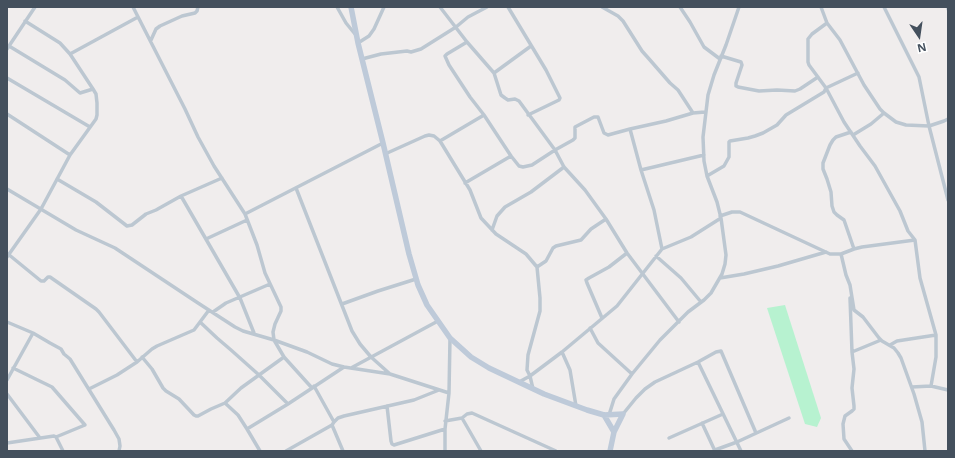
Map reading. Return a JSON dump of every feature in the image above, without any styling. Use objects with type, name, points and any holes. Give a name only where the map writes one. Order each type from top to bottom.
[{"type":"street","points":[[35,7],[9,41],[8,47],[65,80],[80,93],[93,89]]},
{"type":"street","points":[[133,7],[151,40],[198,137],[245,214],[257,245],[265,273],[281,307],[281,311],[275,324],[274,340],[284,357],[313,387],[333,424],[343,451]]},
{"type":"street","points":[[151,40],[156,29],[160,26],[178,18],[195,13],[198,7]]},
{"type":"street","points":[[337,7],[346,23],[356,35]]},
{"type":"street","points":[[351,7],[356,35],[409,254],[416,279],[427,305],[450,338],[464,351],[481,363],[533,389],[587,410],[607,415],[623,414]]},
{"type":"street","points":[[358,43],[369,36],[374,29],[384,7]]},
{"type":"street","points":[[440,7],[467,42],[494,72],[501,95],[508,100],[517,100],[555,150],[564,167],[585,190],[606,219],[627,253],[679,322]]},
{"type":"street","points":[[362,59],[387,53],[416,51],[421,49],[456,27],[468,17],[487,7]]},
{"type":"street","points":[[508,7],[546,70],[560,98],[559,100],[528,115]]},
{"type":"street","points":[[602,7],[618,16],[623,21],[642,52],[678,90],[693,113]]},
{"type":"street","points":[[680,7],[704,47],[721,58],[741,62],[742,65],[736,86],[758,91],[795,91],[818,77]]},
{"type":"street","points":[[614,432],[607,415],[614,400],[632,374],[660,340],[688,312],[711,293],[720,278],[725,264],[726,255],[721,217],[707,176],[702,137],[708,95],[738,7]]},
{"type":"street","points":[[821,7],[827,23],[840,40],[864,85],[884,113],[896,122],[917,126],[929,126],[948,119]]},
{"type":"street","points":[[884,7],[919,77],[929,126],[948,200]]},
{"type":"street","points":[[70,54],[138,17]]},
{"type":"street","points":[[25,21],[60,43],[70,54],[96,94],[97,115],[96,119],[70,155],[41,209],[8,255],[41,281],[44,281],[50,277],[96,309],[137,362]]},
{"type":"street","points":[[827,23],[812,34],[808,39],[809,65],[826,88],[840,116],[875,166],[900,211],[908,232],[915,240],[920,278],[936,335],[936,357],[931,386]]},
{"type":"street","points":[[467,42],[447,54],[445,56],[446,59],[470,97],[519,166],[522,167],[532,165],[575,138],[575,127],[594,117],[598,117],[604,133],[608,135],[693,113],[705,112]]},
{"type":"street","points":[[494,72],[531,46]]},
{"type":"street","points":[[707,176],[724,166],[729,157],[730,141],[755,136],[772,128],[786,115],[824,92],[826,88],[858,73]]},
{"type":"street","points":[[7,78],[90,127]]},
{"type":"street","points":[[854,249],[844,220],[834,212],[831,192],[823,169],[823,163],[833,140],[852,134],[871,124],[884,113]]},
{"type":"street","points":[[7,114],[70,155]]},
{"type":"street","points":[[440,141],[484,115]]},
{"type":"street","points":[[630,129],[654,210],[662,249]]},
{"type":"street","points":[[385,154],[425,136],[434,136],[440,141],[470,190],[481,218],[492,230],[526,254],[537,267],[540,311],[528,355],[527,370],[533,389]]},
{"type":"street","points":[[245,214],[383,143]]},
{"type":"street","points":[[641,170],[704,155]]},
{"type":"street","points":[[465,183],[512,156]]},
{"type":"street","points":[[492,230],[497,216],[505,207],[531,192],[564,167]]},
{"type":"street","points":[[58,179],[96,202],[130,226],[146,214],[222,178]]},
{"type":"street","points":[[296,188],[352,331],[360,344],[371,357],[390,374]]},
{"type":"street","points":[[7,189],[76,230],[115,248],[235,327],[307,352],[332,364],[390,374],[449,393]]},
{"type":"street","points":[[182,196],[240,298],[254,333]]},
{"type":"street","points":[[519,382],[530,376],[562,352],[622,300],[662,249],[691,237],[721,217],[732,212],[740,212],[830,254],[841,254],[854,249],[915,240]]},
{"type":"street","points":[[537,267],[546,261],[553,248],[580,240],[590,229],[606,219]]},
{"type":"street","points":[[206,240],[247,220]]},
{"type":"street","points":[[720,278],[778,266],[826,252]]},
{"type":"street","points":[[602,318],[586,280],[609,267],[627,253]]},
{"type":"street","points":[[841,254],[850,285],[854,310],[863,317],[881,340],[894,348],[898,353],[912,387],[922,422],[925,451]]},
{"type":"street","points":[[656,256],[681,278],[701,302]]},
{"type":"street","points":[[342,304],[416,279]]},
{"type":"street","points":[[89,389],[110,379],[137,362],[157,346],[194,330],[211,311],[270,284]]},
{"type":"street","points":[[850,285],[854,369],[852,388],[854,409],[845,416],[843,424],[844,439],[852,451]]},
{"type":"street","points":[[350,368],[438,321]]},
{"type":"street","points":[[7,322],[33,333],[61,349],[70,359],[119,439],[120,451]]},
{"type":"street","points":[[200,322],[259,375],[288,404]]},
{"type":"street","points":[[590,328],[598,343],[632,374]]},
{"type":"street","points":[[7,380],[33,333]]},
{"type":"street","points":[[890,345],[897,341],[936,335]]},
{"type":"street","points":[[445,451],[445,429],[449,393],[450,338]]},
{"type":"street","points":[[852,352],[881,340]]},
{"type":"street","points":[[610,451],[614,432],[623,414],[645,389],[655,382],[716,352],[721,351],[756,433]]},
{"type":"street","points":[[562,352],[570,370],[576,406]]},
{"type":"street","points":[[142,357],[152,369],[166,392],[179,399],[196,416],[225,403],[241,388],[284,357]]},
{"type":"street","points":[[698,362],[741,451]]},
{"type":"street","points":[[248,429],[344,367]]},
{"type":"street","points":[[7,443],[54,436],[56,437],[85,425],[52,387],[13,368]]},
{"type":"street","points":[[912,387],[931,386],[948,390]]},
{"type":"street","points":[[286,451],[333,424],[338,418],[414,400],[439,390]]},
{"type":"street","points":[[7,394],[40,438]]},
{"type":"street","points":[[225,403],[238,415],[248,429],[260,451]]},
{"type":"street","points":[[387,406],[391,442],[394,445],[445,429]]},
{"type":"street","points":[[446,422],[462,418],[472,413],[556,451]]},
{"type":"street","points":[[669,438],[723,414]]},
{"type":"street","points":[[462,418],[481,451]]},
{"type":"street","points":[[702,423],[715,451],[789,418]]},
{"type":"street","points":[[56,437],[63,451]]},
{"type":"green space","points":[[785,305],[821,418],[817,427],[805,424],[767,308]]}]
